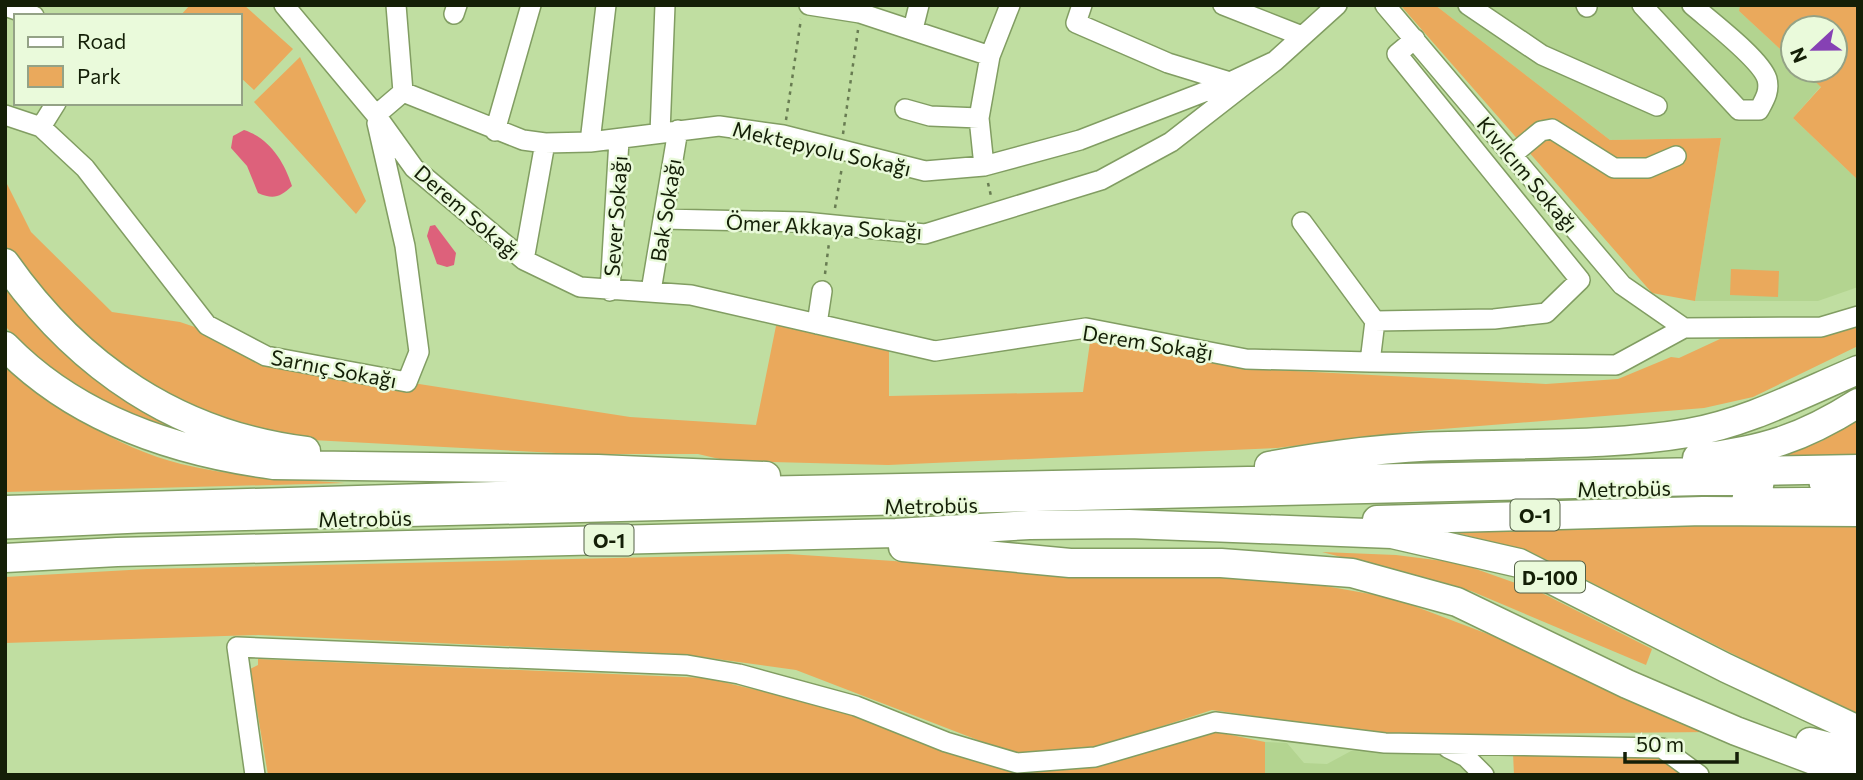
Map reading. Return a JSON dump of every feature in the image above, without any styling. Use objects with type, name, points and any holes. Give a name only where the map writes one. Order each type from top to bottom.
[{"type":"highway","points":[[5,263],[29,297],[94,363],[142,395],[194,419],[241,438],[282,448],[472,468]]},
{"type":"highway","points":[[5,345],[55,386],[107,419],[205,453],[274,465],[737,473],[881,488]]},
{"type":"highway","points":[[1194,480],[1304,460],[1392,450],[1549,443],[1707,429],[1858,370]]},
{"type":"highway","points":[[1506,476],[1585,462],[1670,460],[1728,455],[1799,437],[1858,403]]},
{"type":"highway","name":"O-1","points":[[5,510],[104,505],[1194,480],[1858,469]]},
{"type":"highway","name":"O-1","points":[[5,558],[117,552],[789,536],[1029,525],[1213,525],[1703,511],[1858,512]]},
{"type":"highway","name":"D-100","points":[[1213,525],[1392,534],[1519,563],[1726,668],[1858,730]]},
{"type":"highway","points":[[789,536],[1070,563],[1221,563],[1352,573],[1457,602],[1807,741],[1858,754]]},
{"type":"highway","points":[[1457,602],[1627,684],[1736,731],[1853,775]]},
{"type":"street","name":"Derem Sokağı","points":[[284,5],[376,115],[414,168],[524,260],[580,287],[610,291],[652,290],[691,295],[934,351],[1086,327],[1246,359],[1370,362],[1616,365],[1685,328],[1821,327],[1858,316]]},
{"type":"street","points":[[376,115],[402,92],[396,5]]},
{"type":"street","points":[[495,131],[531,5]]},
{"type":"street","points":[[590,142],[606,5]]},
{"type":"street","name":"Bak Sokağı","points":[[652,290],[663,219],[669,131],[665,5]]},
{"type":"street","points":[[913,29],[919,5]]},
{"type":"street","points":[[984,166],[979,118],[990,56],[1010,5]]},
{"type":"street","points":[[1082,5],[1076,23],[1168,63],[1230,82]]},
{"type":"street","points":[[1223,5],[1302,36]]},
{"type":"street","name":"Ömer Akkaya Sokağı","points":[[663,219],[832,225],[925,234],[1101,180],[1171,142],[1275,61],[1337,5]]},
{"type":"street","name":"Kıvılcım Sokağı","points":[[1385,5],[1622,285],[1685,328]]},
{"type":"street","points":[[1642,5],[1739,110],[1759,110],[1768,94],[1767,76],[1737,43],[1692,5]]},
{"type":"street","points":[[5,6],[28,14]]},
{"type":"street","points":[[1471,6],[1542,55],[1657,106]]},
{"type":"street","points":[[805,12],[860,13],[990,56]]},
{"type":"street","points":[[1375,321],[1494,319],[1546,313],[1580,280],[1397,54],[1415,39]]},
{"type":"street","name":"Mektepyolu Sokağı","points":[[402,92],[495,131],[545,143],[619,140],[719,125],[783,135],[925,171],[984,166],[1080,140],[1230,82],[1275,61]]},
{"type":"street","points":[[41,127],[55,105]]},
{"type":"street","points":[[905,109],[930,116],[979,118]]},
{"type":"street","name":"Sarnıç Sokağı","points":[[5,115],[41,127],[85,168],[207,326],[266,356],[407,382],[419,352],[405,246],[376,115]]},
{"type":"street","points":[[1512,155],[1541,131],[1552,129],[1614,168],[1648,168],[1676,156]]},
{"type":"street","name":"Sever Sokağı","points":[[610,291],[619,140]]},
{"type":"street","points":[[524,260],[545,143]]},
{"type":"street","points":[[1302,222],[1375,321],[1370,362]]},
{"type":"street","points":[[817,324],[822,291]]},
{"type":"street","name":"Metrobüs","points":[[5,529],[281,519],[1858,484]]},
{"type":"street","name":"Metrobüs","points":[[5,540],[457,524],[1858,497]]},
{"type":"street","points":[[255,775],[237,647],[687,665],[739,674],[856,706],[946,742],[1017,762],[1095,757],[1215,722],[1385,743],[1662,748],[1699,775]]},
{"type":"street","points":[[1440,745],[1466,757],[1484,774]]},
{"type":"street","points":[[1484,774],[1489,750],[1497,746]]},
{"type":"path","points":[[783,135],[805,12]]},
{"type":"path","points":[[822,291],[860,13]]},
{"type":"path","points":[[984,166],[995,213]]},
{"type":"shaded area","points":[[1244,5],[1324,5],[1301,27]]},
{"type":"shaded area","points":[[1435,5],[1740,5],[1739,11],[1779,48],[1779,84],[1821,86],[1793,118],[1858,180],[1858,287],[1818,301],[1695,301],[1721,138],[1610,140]]},
{"type":"shaded area","points":[[244,130],[261,139],[280,159],[292,186],[284,193],[273,197],[258,193],[247,166],[231,148],[233,136]]},
{"type":"shaded area","points":[[435,225],[456,253],[454,265],[447,267],[437,264],[427,236],[430,226]]},
{"type":"shaded area","points":[[1265,742],[1287,743],[1304,763],[1327,764],[1351,751],[1444,753],[1471,775],[1265,775]]},
{"type":"green space","points":[[190,5],[244,5],[293,49],[254,90],[242,79],[242,14],[182,14]]},
{"type":"green space","points":[[1435,5],[1610,140],[1721,138],[1695,301],[1652,293],[1402,7]]},
{"type":"green space","points":[[1740,5],[1858,5],[1858,180],[1793,118],[1821,87],[1818,84],[1849,84],[1849,14],[1779,14],[1779,48],[1739,11]]},
{"type":"green space","points":[[300,57],[366,201],[356,214],[254,102]]},
{"type":"green space","points":[[5,180],[31,232],[112,312],[180,322],[298,362],[630,417],[756,425],[777,321],[889,348],[889,396],[1083,392],[1090,342],[1253,369],[1546,384],[1618,379],[1671,357],[1679,358],[1720,339],[1804,336],[1858,325],[1858,346],[1753,397],[1704,408],[1417,431],[1277,448],[888,465],[728,461],[698,454],[576,454],[312,440],[205,416],[104,358],[5,250]]},
{"type":"green space","points":[[1731,269],[1779,271],[1778,297],[1730,295]]},
{"type":"green space","points":[[5,280],[218,442],[131,413],[76,385],[51,368],[5,326]]},
{"type":"green space","points":[[5,366],[66,411],[110,437],[157,457],[221,472],[345,483],[5,492]]},
{"type":"green space","points":[[1858,419],[1858,457],[1771,458],[1822,441]]},
{"type":"green space","points":[[1807,523],[1858,526],[1858,717],[1529,551],[1445,530]]},
{"type":"green space","points":[[1322,552],[1396,555],[1459,563],[1538,591],[1652,649],[1646,665],[1471,591]]},
{"type":"green space","points":[[788,554],[1092,574],[1263,575],[1393,598],[1543,655],[1710,732],[1383,735],[1212,710],[1092,749],[1014,754],[796,670],[680,654],[258,635],[5,643],[5,577],[147,569]]},
{"type":"green space","points":[[258,659],[706,678],[853,713],[1017,772],[1096,767],[1217,732],[1265,742],[1265,775],[268,775],[250,669],[258,665]]},
{"type":"green space","points":[[1657,751],[1689,775],[1514,775],[1513,753]]}]
